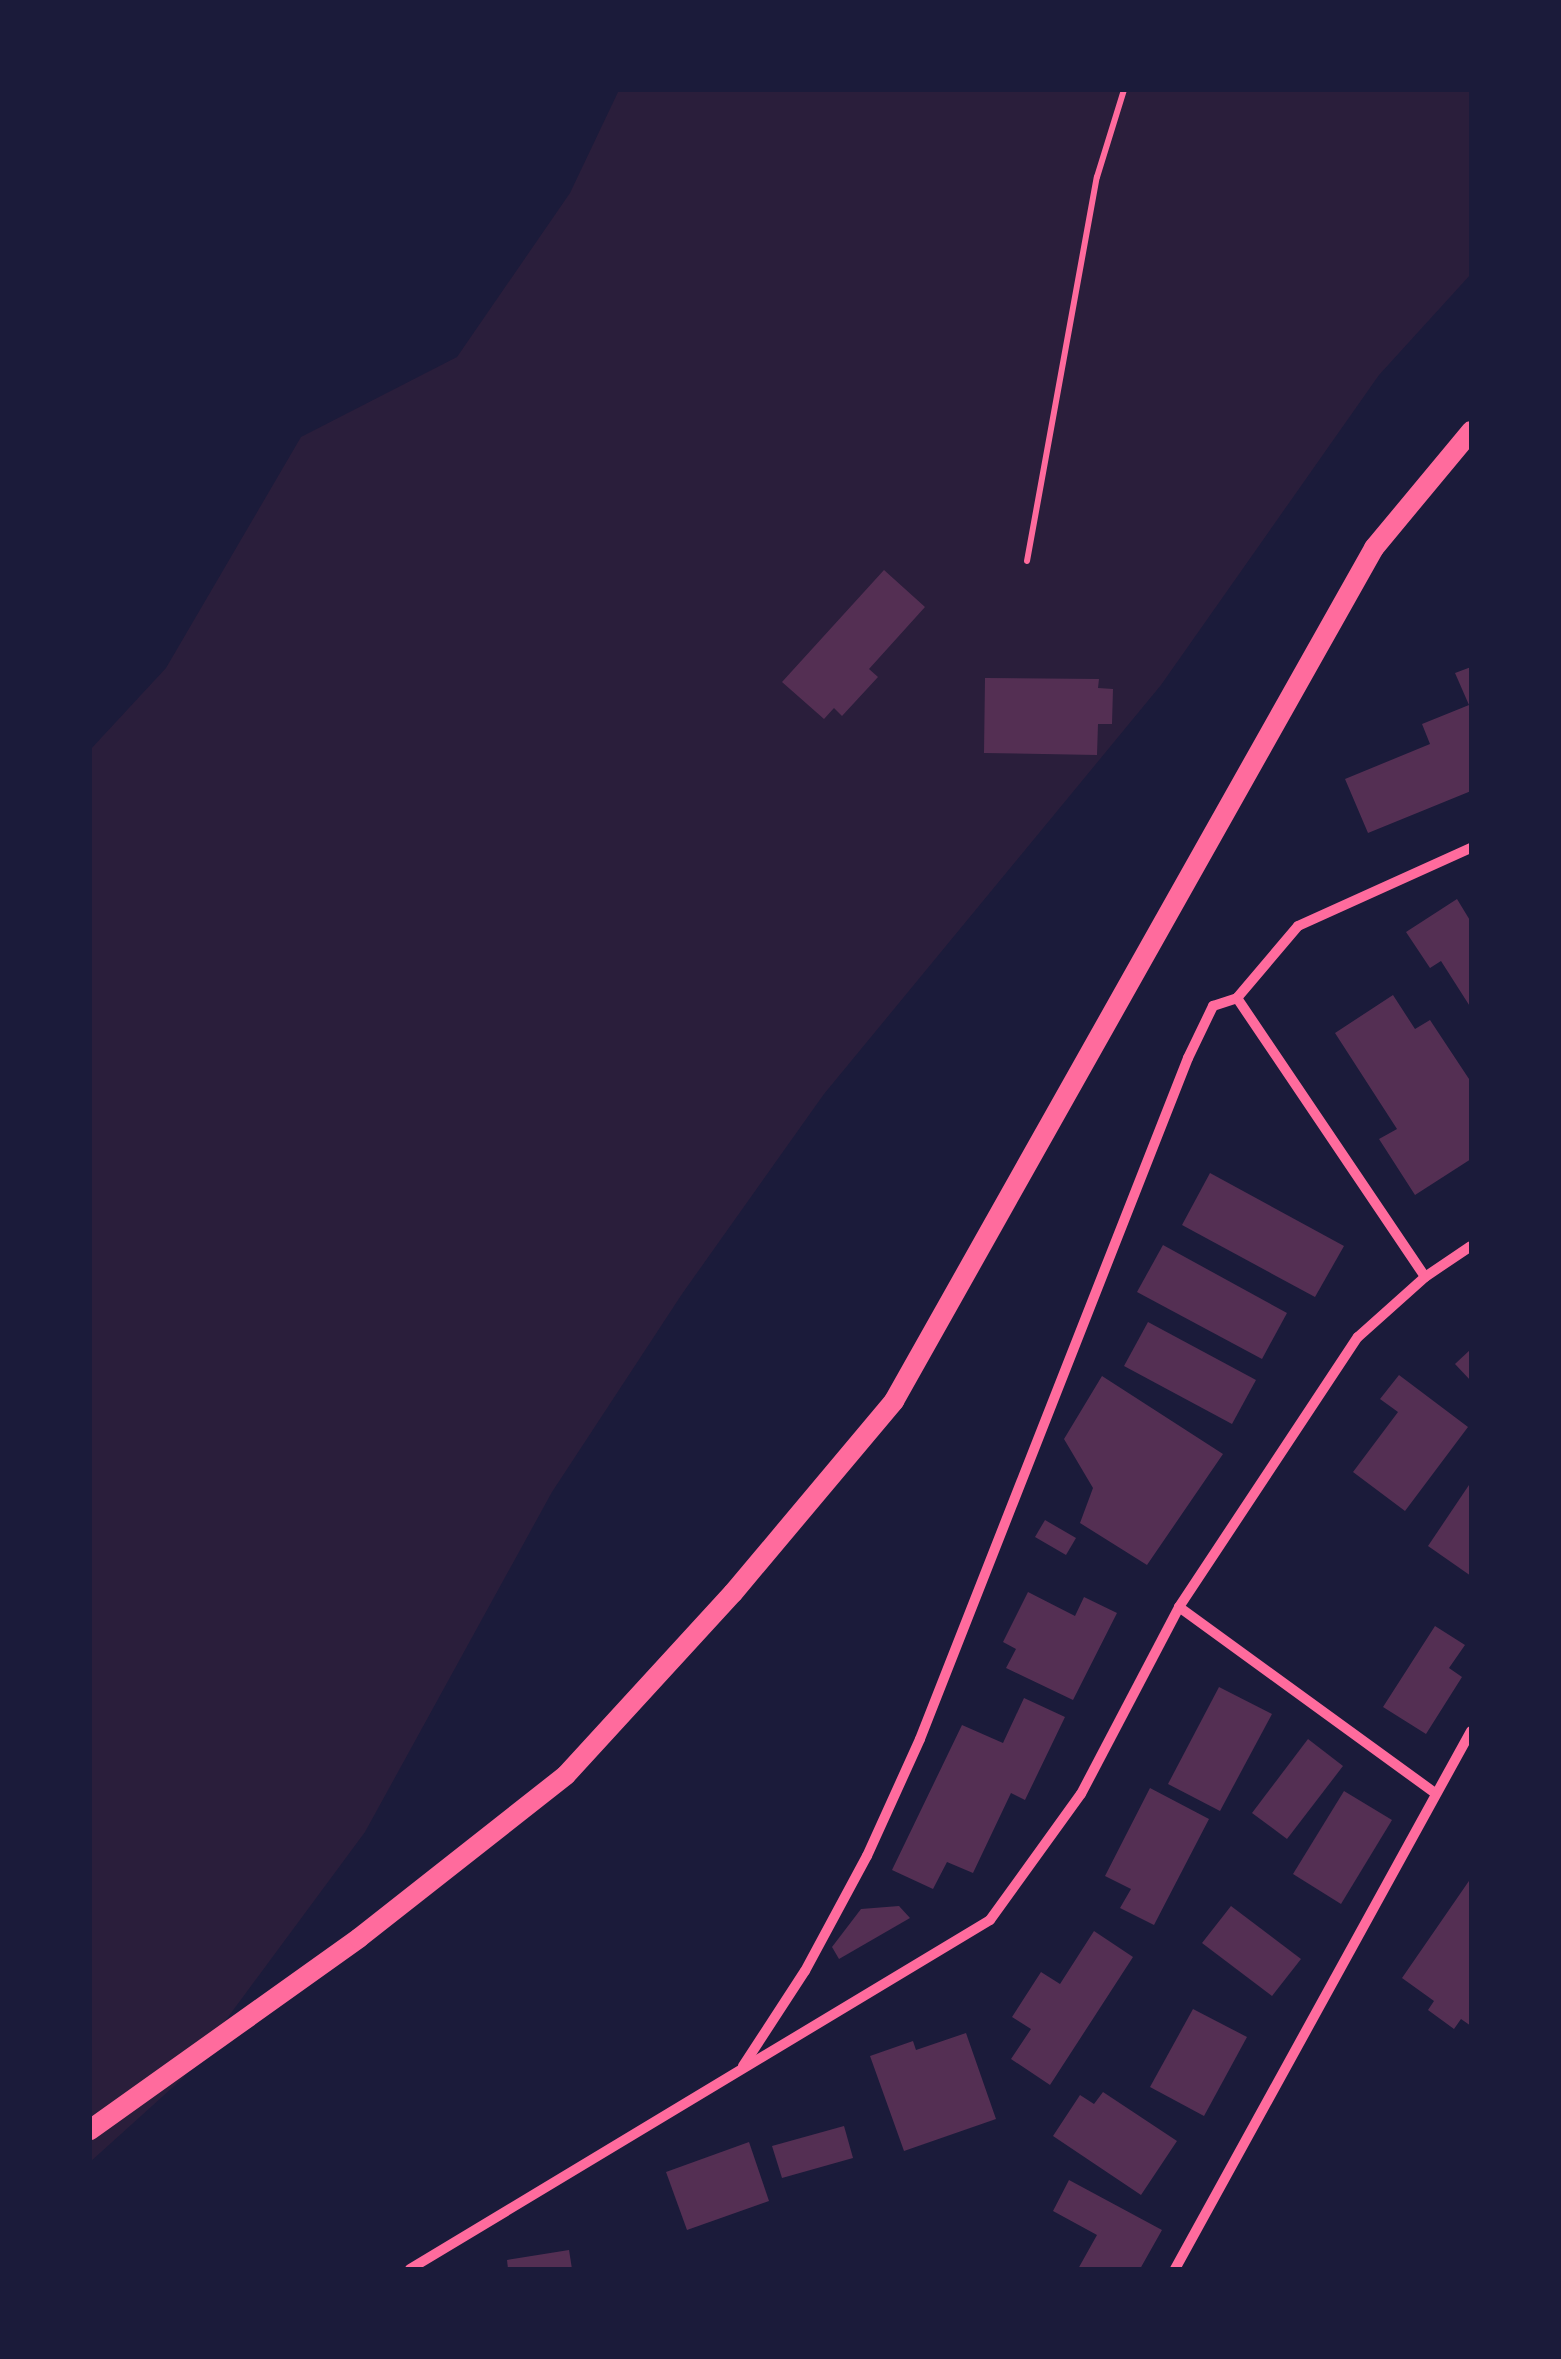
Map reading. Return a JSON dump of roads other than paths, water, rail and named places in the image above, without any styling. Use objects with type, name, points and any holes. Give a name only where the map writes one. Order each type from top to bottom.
[{"type":"main road","points":[[90,2130],[359,1938],[566,1774],[734,1592],[894,1401],[1374,548],[1471,431]]},
{"type":"street","points":[[740,2070],[805,1971],[874,1839],[920,1739],[1188,1058],[1213,1006],[1237,998],[1298,926],[1471,848]]},
{"type":"street","points":[[1237,998],[1426,1277]]},
{"type":"street","points":[[410,2269],[990,1920],[1081,1794],[1180,1607],[1358,1337],[1426,1277],[1471,1246]]},
{"type":"street","points":[[1180,1607],[1436,1793]]},
{"type":"street","points":[[1175,2269],[1471,1730]]}]
